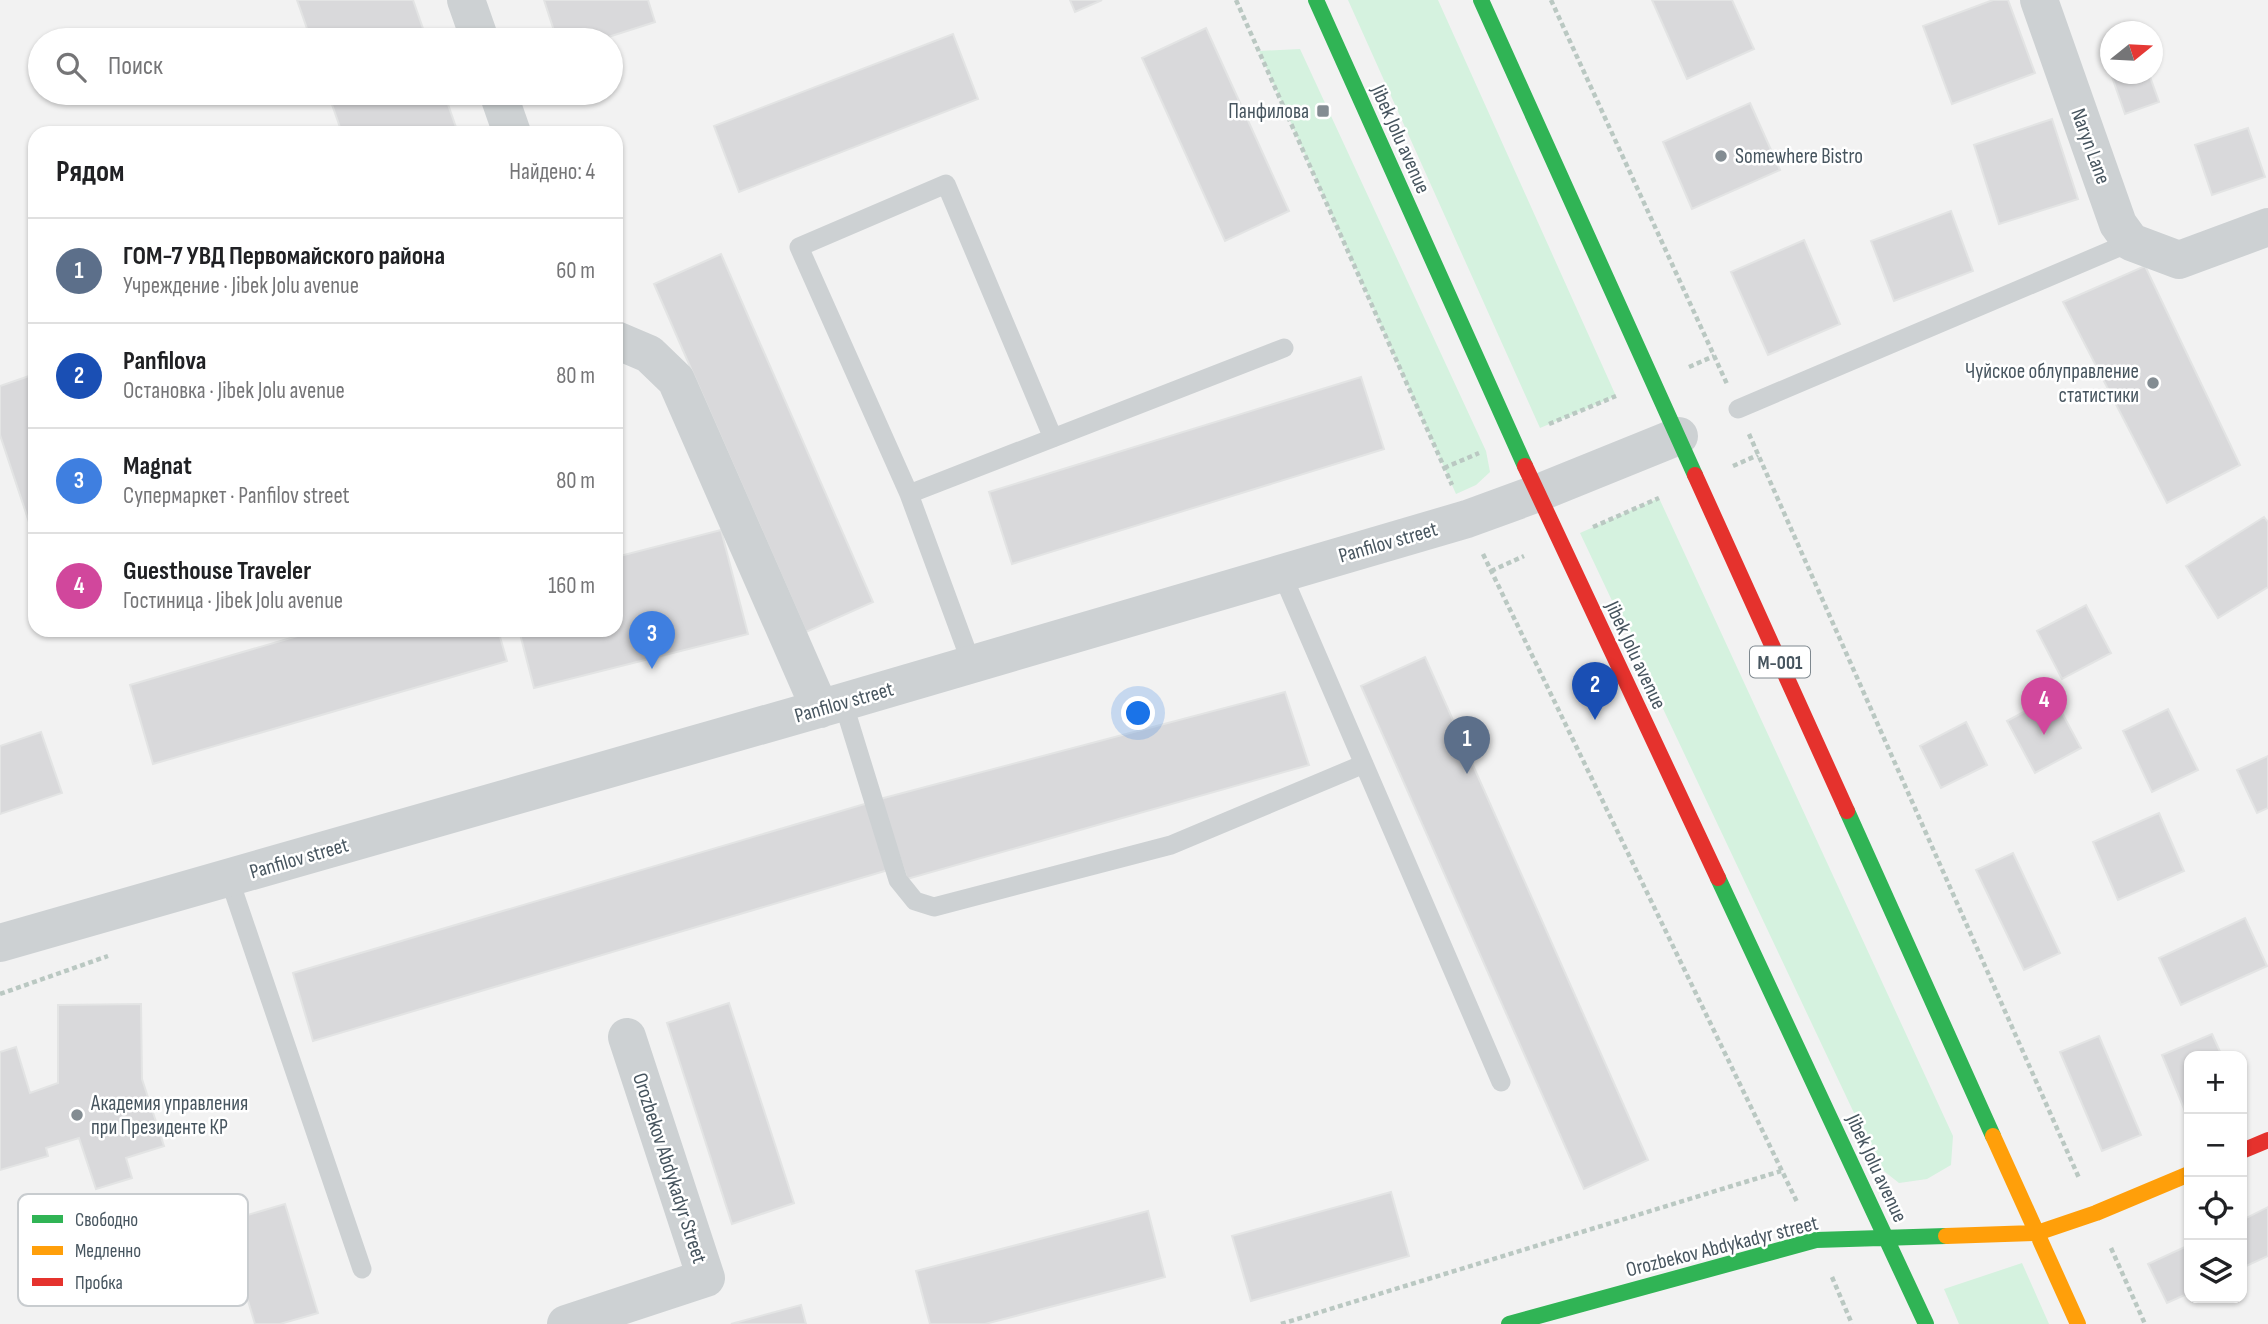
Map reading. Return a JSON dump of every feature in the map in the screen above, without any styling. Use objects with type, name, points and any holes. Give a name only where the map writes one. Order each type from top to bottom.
[{"type":"main road","name":"Jibek Jolu avenue","points":[[1316,0],[1538,493],[1926,1324]]},
{"type":"main road","name":"М-001","points":[[1481,0],[2078,1324]]},
{"type":"main road","points":[[2247,1149],[2268,1140]]},
{"type":"main road","name":"Orozbekov Abdykadyr street","points":[[1509,1324],[1816,1240],[2037,1233],[2096,1213],[2184,1176]]},
{"type":"street","points":[[466,0],[476,28]]},
{"type":"street","name":"Naryn Lane","points":[[2039,0],[2118,224],[2131,242]]},
{"type":"street","points":[[502,105],[510,126]]},
{"type":"street","points":[[2131,242],[2179,260],[2268,227]]},
{"type":"street","points":[[623,344],[649,354],[676,380],[832,706]]},
{"type":"street","name":"Panfilov street","points":[[0,943],[832,706],[1467,519],[1679,436]]},
{"type":"street","name":"Orozbekov Abdykadyr Street","points":[[566,1324],[706,1278],[627,1037]]},
{"type":"lane","points":[[972,664],[909,494],[799,247],[946,184],[1053,438]]},
{"type":"lane","points":[[1738,410],[2131,242]]},
{"type":"lane","points":[[909,494],[1284,348]]},
{"type":"lane","points":[[1282,574],[1501,1082]]},
{"type":"lane","points":[[832,706],[898,880],[915,901],[934,907],[1171,845],[1364,764]]},
{"type":"lane","points":[[229,878],[362,1269]]},
{"type":"path","points":[[1236,0],[1444,468],[1486,451]]},
{"type":"path","points":[[1551,0],[1714,356],[2083,1186]]},
{"type":"path","points":[[1688,367],[1714,356]]},
{"type":"path","points":[[1540,428],[1616,396]]},
{"type":"path","points":[[1723,470],[1758,455]]},
{"type":"path","points":[[1591,527],[1659,498]]},
{"type":"path","points":[[1481,550],[1797,1202]]},
{"type":"path","points":[[1491,571],[1525,556]]},
{"type":"path","points":[[0,994],[114,954]]},
{"type":"path","points":[[1281,1324],[1782,1171]]},
{"type":"path","points":[[2111,1248],[2145,1324]]},
{"type":"path","points":[[1831,1276],[1852,1324]]},
{"type":"green space","points":[[1348,0],[1438,0],[1616,396],[1540,428]]},
{"type":"green space","points":[[1300,49],[1486,451],[1490,472],[1476,485],[1456,494],[1259,51]]},
{"type":"green space","points":[[1659,498],[1953,1136],[1951,1165],[1927,1179],[1899,1183],[1880,1168],[1580,533]]},
{"type":"green space","points":[[2022,1263],[2049,1324],[1959,1324],[1944,1289]]},
{"type":"building","points":[[297,0],[413,0],[423,28],[307,28]]},
{"type":"building","points":[[544,0],[648,0],[655,22],[623,32],[623,28],[553,28]]},
{"type":"building","points":[[1070,0],[1102,0],[1075,12]]},
{"type":"building","points":[[1652,0],[1732,0],[1754,49],[1687,79]]},
{"type":"building","points":[[1993,0],[2008,0],[2035,73],[1952,104],[1923,26]]},
{"type":"building","points":[[1206,28],[1289,211],[1225,241],[1142,58]]},
{"type":"building","points":[[953,34],[978,99],[739,192],[714,126]]},
{"type":"building","points":[[2114,84],[2153,84],[2159,102],[2125,114]]},
{"type":"building","name":"Somewhere Bistro","points":[[1750,103],[1780,170],[1692,209],[1663,142]]},
{"type":"building","points":[[332,105],[448,105],[456,126],[340,126]]},
{"type":"building","points":[[2052,119],[2078,199],[1999,224],[1974,145]]},
{"type":"building","points":[[2248,128],[2265,177],[2212,195],[2195,145]]},
{"type":"building","points":[[1951,211],[1973,271],[1894,301],[1871,241]]},
{"type":"building","points":[[1804,240],[1840,324],[1768,355],[1731,272]]},
{"type":"building","points":[[721,254],[873,602],[806,632],[654,284]]},
{"type":"building","name":"Чуйское облуправление статистики","points":[[2145,266],[2240,465],[2167,503],[2063,302]]},
{"type":"building","points":[[28,376],[28,519],[0,435],[0,386]]},
{"type":"building","points":[[1361,377],[1384,449],[1012,564],[989,492]]},
{"type":"building","points":[[2264,517],[2268,522],[2268,587],[2218,618],[2186,566]]},
{"type":"building","points":[[721,530],[748,634],[534,688],[521,637],[623,637],[623,555]]},
{"type":"building","points":[[2086,605],[2111,653],[2062,679],[2037,631]]},
{"type":"building","points":[[294,637],[500,637],[507,661],[153,764],[130,685]]},
{"type":"building","points":[[1425,657],[1648,1160],[1584,1189],[1361,686]]},
{"type":"building","points":[[1285,692],[1309,765],[907,879],[880,799]]},
{"type":"building","points":[[2053,696],[2081,748],[2035,773],[2007,721]]},
{"type":"building","points":[[2168,709],[2198,770],[2152,792],[2123,731]]},
{"type":"building","points":[[1966,722],[1987,765],[1941,788],[1920,746]]},
{"type":"building","points":[[41,732],[62,793],[0,814],[0,746]]},
{"type":"building","points":[[2268,756],[2268,808],[2257,813],[2237,770]]},
{"type":"building","points":[[868,803],[888,870],[313,1041],[293,973]]},
{"type":"building","points":[[2159,813],[2184,871],[2118,900],[2093,842]]},
{"type":"building","points":[[2013,853],[2060,953],[2024,970],[1976,870]]},
{"type":"building","points":[[2245,918],[2267,966],[2181,1005],[2159,958]]},
{"type":"building","points":[[729,1003],[794,1203],[732,1224],[667,1023]]},
{"type":"building","name":"Академия управления при Президенте КР","points":[[141,1004],[142,1079],[164,1146],[126,1158],[132,1178],[96,1189],[79,1138],[46,1148],[48,1156],[0,1170],[0,1052],[16,1047],[30,1093],[58,1083],[58,1005]]},
{"type":"building","points":[[2212,1034],[2220,1051],[2184,1051],[2184,1109],[2162,1055]]},
{"type":"building","points":[[2099,1036],[2141,1135],[2102,1151],[2060,1052]]},
{"type":"building","points":[[1391,1192],[1409,1256],[1251,1301],[1232,1236]]},
{"type":"building","points":[[285,1204],[318,1313],[280,1324],[255,1324],[248,1301],[248,1215]]},
{"type":"building","points":[[2268,1207],[2268,1256],[2247,1266],[2247,1240],[2247,1218]]},
{"type":"building","points":[[1148,1211],[1165,1277],[985,1324],[930,1324],[916,1271]]},
{"type":"building","points":[[2184,1247],[2184,1295],[2167,1303],[2148,1264]]},
{"type":"building","points":[[801,1305],[806,1324],[731,1324]]},
{"type":"traffic: fast","points":[[1316,0],[1525,466]]},
{"type":"traffic: fast","points":[[1481,0],[1695,475]]},
{"type":"traffic: fast","points":[[1847,811],[1993,1136]]},
{"type":"traffic: fast","points":[[1718,878],[1926,1324]]},
{"type":"traffic: fast","points":[[1509,1324],[1816,1240],[1946,1236]]},
{"type":"traffic: slow","points":[[1993,1136],[2078,1324]]},
{"type":"traffic: slow","points":[[1946,1236],[2037,1233],[2096,1213],[2184,1176]]},
{"type":"traffic: jam","points":[[1525,466],[1718,878]]},
{"type":"traffic: jam","points":[[1695,475],[1847,811]]},
{"type":"traffic: jam","points":[[2247,1149],[2268,1140]]},
{"type":"place","name":"Панфилова","points":[[1323,111]]},
{"type":"place","name":"Somewhere Bistro","points":[[1721,156]]},
{"type":"place","name":"Чуйское облуправление статистики","points":[[2153,383]]},
{"type":"place","name":"Magnat","points":[[652,669]]},
{"type":"place","name":"Panfilova","points":[[1595,720]]},
{"type":"place","name":"Guesthouse Traveler","points":[[2044,735]]},
{"type":"place","name":"ГОМ-7 УВД Первомайского района","points":[[1467,774]]},
{"type":"place","name":"Академия управления при Президенте КР","points":[[77,1115]]}]
